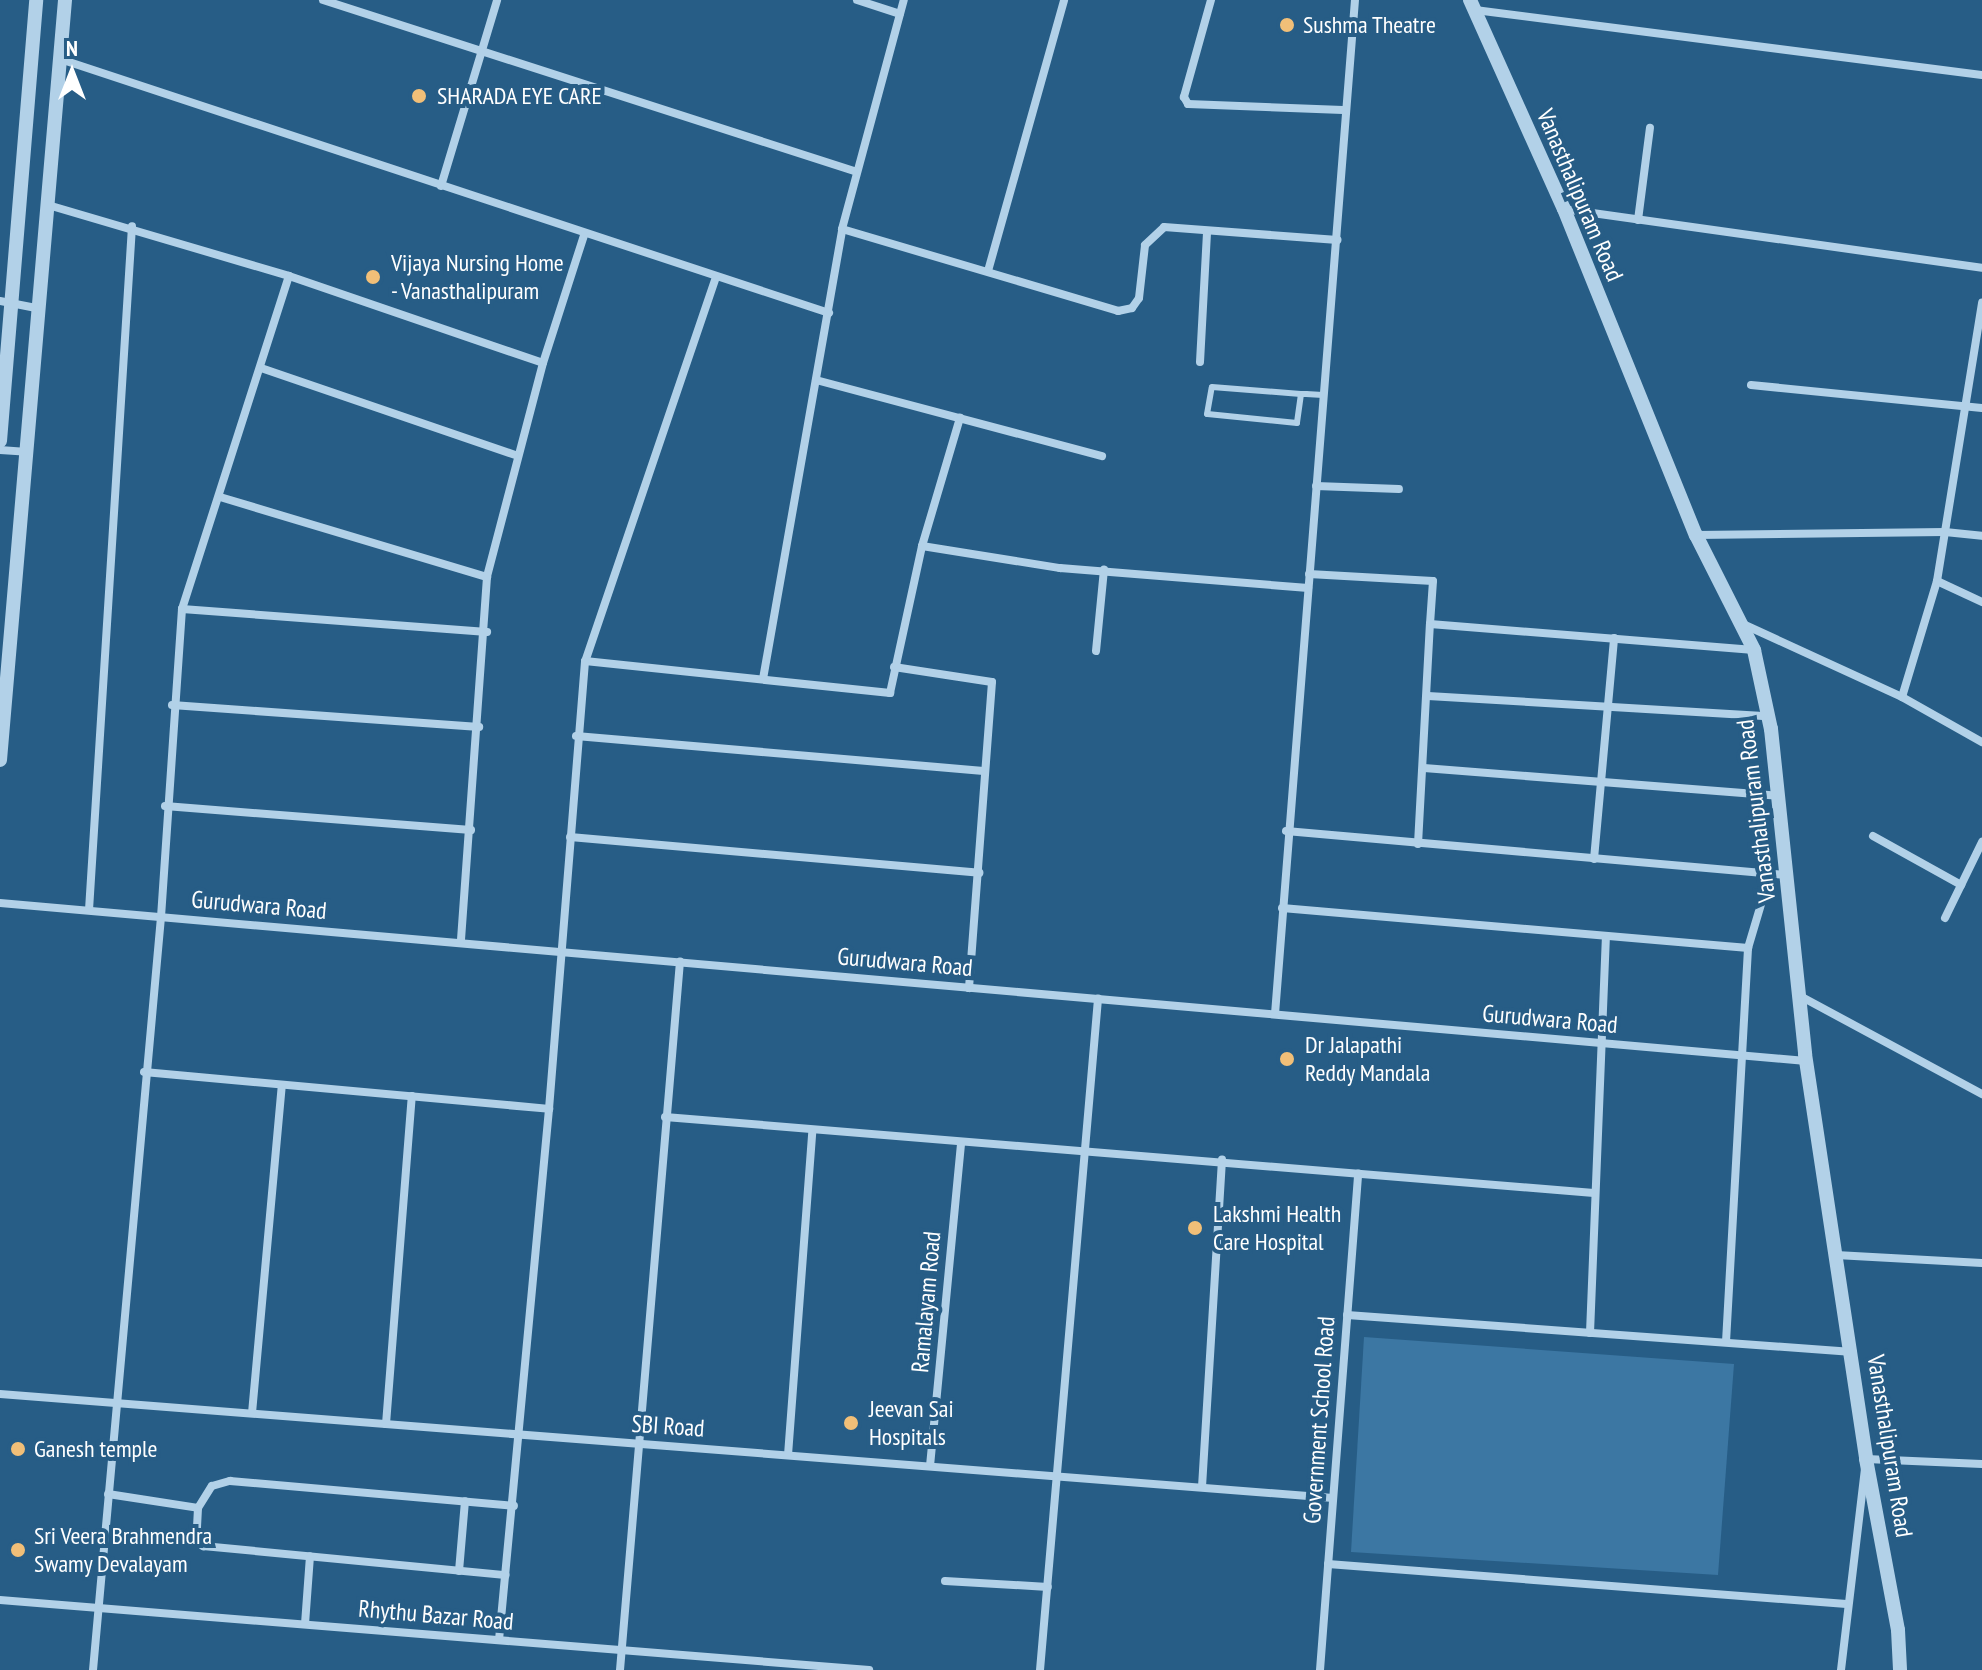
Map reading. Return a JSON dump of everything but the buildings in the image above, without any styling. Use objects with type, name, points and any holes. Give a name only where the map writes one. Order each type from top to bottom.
[{"type":"street","points":[[0,441],[6,303],[36,0]]},
{"type":"street","points":[[0,760],[65,0]]},
{"type":"street","points":[[323,0],[854,171]]},
{"type":"street","points":[[441,186],[497,0]]},
{"type":"street","points":[[857,0],[900,14]]},
{"type":"street","points":[[763,679],[854,171],[904,0]]},
{"type":"street","points":[[988,271],[1064,0]]},
{"type":"street","points":[[1211,0],[1184,97],[1188,104],[1343,110]]},
{"type":"street","points":[[1275,1014],[1286,831],[1338,240],[1343,110],[1355,0]]},
{"type":"street","points":[[1472,5],[1982,75]]},
{"type":"street","name":"Vanasthalipuram Road","points":[[1472,5],[1564,209],[1696,535],[1745,625],[1754,650],[1778,796],[1806,1061],[1853,1352],[1866,1459],[1896,1615],[1900,1670]]},
{"type":"street","points":[[60,59],[584,235],[829,313]]},
{"type":"street","points":[[1638,220],[1650,128]]},
{"type":"street","points":[[48,205],[132,226],[289,276],[543,363]]},
{"type":"street","points":[[1564,209],[1982,268]]},
{"type":"street","points":[[89,910],[132,226]]},
{"type":"street","points":[[842,229],[1118,311],[1132,308],[1139,298],[1145,245],[1152,233],[1164,227],[1338,240]]},
{"type":"street","points":[[1200,362],[1207,232]]},
{"type":"street","points":[[461,943],[487,632],[487,577],[515,455],[584,235]]},
{"type":"street","points":[[93,1670],[144,1072],[161,917],[165,806],[182,609],[289,276]]},
{"type":"street","points":[[499,1640],[521,1434],[563,952],[576,736],[585,661],[716,277]]},
{"type":"street","points":[[6,303],[37,308]]},
{"type":"street","points":[[1902,697],[1937,581],[1982,303]]},
{"type":"street","points":[[261,368],[515,455]]},
{"type":"street","points":[[816,380],[1102,456]]},
{"type":"street","points":[[1751,385],[1982,408]]},
{"type":"street","points":[[585,661],[890,693],[922,546],[960,418]]},
{"type":"street","points":[[0,450],[28,452]]},
{"type":"street","points":[[1316,486],[1399,489]]},
{"type":"street","points":[[220,497],[487,577]]},
{"type":"street","points":[[1696,535],[1945,532],[1982,536]]},
{"type":"street","points":[[922,546],[1104,569],[1308,588]]},
{"type":"street","points":[[1096,651],[1104,569]]},
{"type":"street","points":[[1309,574],[1433,581],[1418,844]]},
{"type":"street","points":[[1937,581],[1982,602]]},
{"type":"street","points":[[182,609],[487,632]]},
{"type":"street","points":[[1430,624],[1754,650]]},
{"type":"street","points":[[1745,625],[1902,697],[1982,742]]},
{"type":"street","points":[[1594,859],[1614,638]]},
{"type":"street","points":[[894,667],[992,682],[969,988]]},
{"type":"street","points":[[1428,696],[1767,716]]},
{"type":"street","points":[[172,705],[479,727]]},
{"type":"street","points":[[576,736],[983,771]]},
{"type":"street","points":[[1424,768],[1778,796]]},
{"type":"street","points":[[165,806],[471,830]]},
{"type":"street","points":[[1286,831],[1786,875]]},
{"type":"street","points":[[1873,836],[1961,885]]},
{"type":"street","points":[[570,837],[979,873]]},
{"type":"street","points":[[1945,918],[1982,842]]},
{"type":"street","points":[[1726,1342],[1739,1055],[1748,948],[1770,874]]},
{"type":"street","name":"Gurudwara Road","points":[[0,903],[1806,1061]]},
{"type":"street","points":[[1282,908],[1748,948]]},
{"type":"street","points":[[1590,1333],[1606,938]]},
{"type":"street","points":[[620,1670],[680,962]]},
{"type":"street","points":[[1799,995],[1982,1094]]},
{"type":"street","points":[[1040,1670],[1098,999]]},
{"type":"street","points":[[144,1072],[549,1109]]},
{"type":"street","points":[[252,1413],[282,1085]]},
{"type":"street","points":[[386,1424],[412,1096]]},
{"type":"street","points":[[665,1117],[812,1133],[1222,1160],[1594,1193]]},
{"type":"street","points":[[788,1455],[812,1133]]},
{"type":"street","name":"Ramalayam Road","points":[[930,1466],[961,1142]]},
{"type":"street","points":[[1202,1487],[1222,1160]]},
{"type":"street","name":"Government School Road","points":[[1320,1670],[1358,1173]]},
{"type":"street","points":[[1836,1255],[1982,1263]]},
{"type":"street","points":[[1347,1315],[1853,1352]]},
{"type":"street","name":"SBI Road","points":[[0,1394],[1333,1498]]},
{"type":"street","points":[[1841,1670],[1846,1604],[1866,1459],[1982,1464]]},
{"type":"street","points":[[506,1575],[197,1544],[198,1508],[212,1486],[230,1481],[514,1506]]},
{"type":"street","points":[[108,1494],[198,1508]]},
{"type":"street","points":[[459,1571],[465,1501]]},
{"type":"street","points":[[305,1624],[310,1556]]},
{"type":"street","points":[[1328,1564],[1846,1604]]},
{"type":"street","points":[[945,1581],[1048,1587]]},
{"type":"street","name":"Rhythu Bazar Road","points":[[0,1600],[622,1650],[788,1667],[869,1670]]},
{"type":"lane","points":[[1301,394],[1297,423],[1207,414],[1212,387],[1323,395]]},
{"type":"shaded area","points":[[1364,1337],[1734,1364],[1718,1575],[1351,1552]]},
{"type":"place","name":"Sushma Theatre","points":[[1287,25]]},
{"type":"place","name":"SHARADA EYE CARE","points":[[419,96]]},
{"type":"place","name":"Vijaya Nursing Home - Vanasthalipuram","points":[[373,277]]},
{"type":"place","name":"Dr Jalapathi Reddy Mandala","points":[[1287,1059]]},
{"type":"place","name":"Lakshmi Health Care Hospital","points":[[1195,1228]]},
{"type":"place","name":"Jeevan Sai Hospitals","points":[[851,1423]]},
{"type":"place","name":"Ganesh temple","points":[[18,1449]]},
{"type":"place","name":"Sri Veera Brahmendra Swamy Devalayam","points":[[18,1550]]}]
